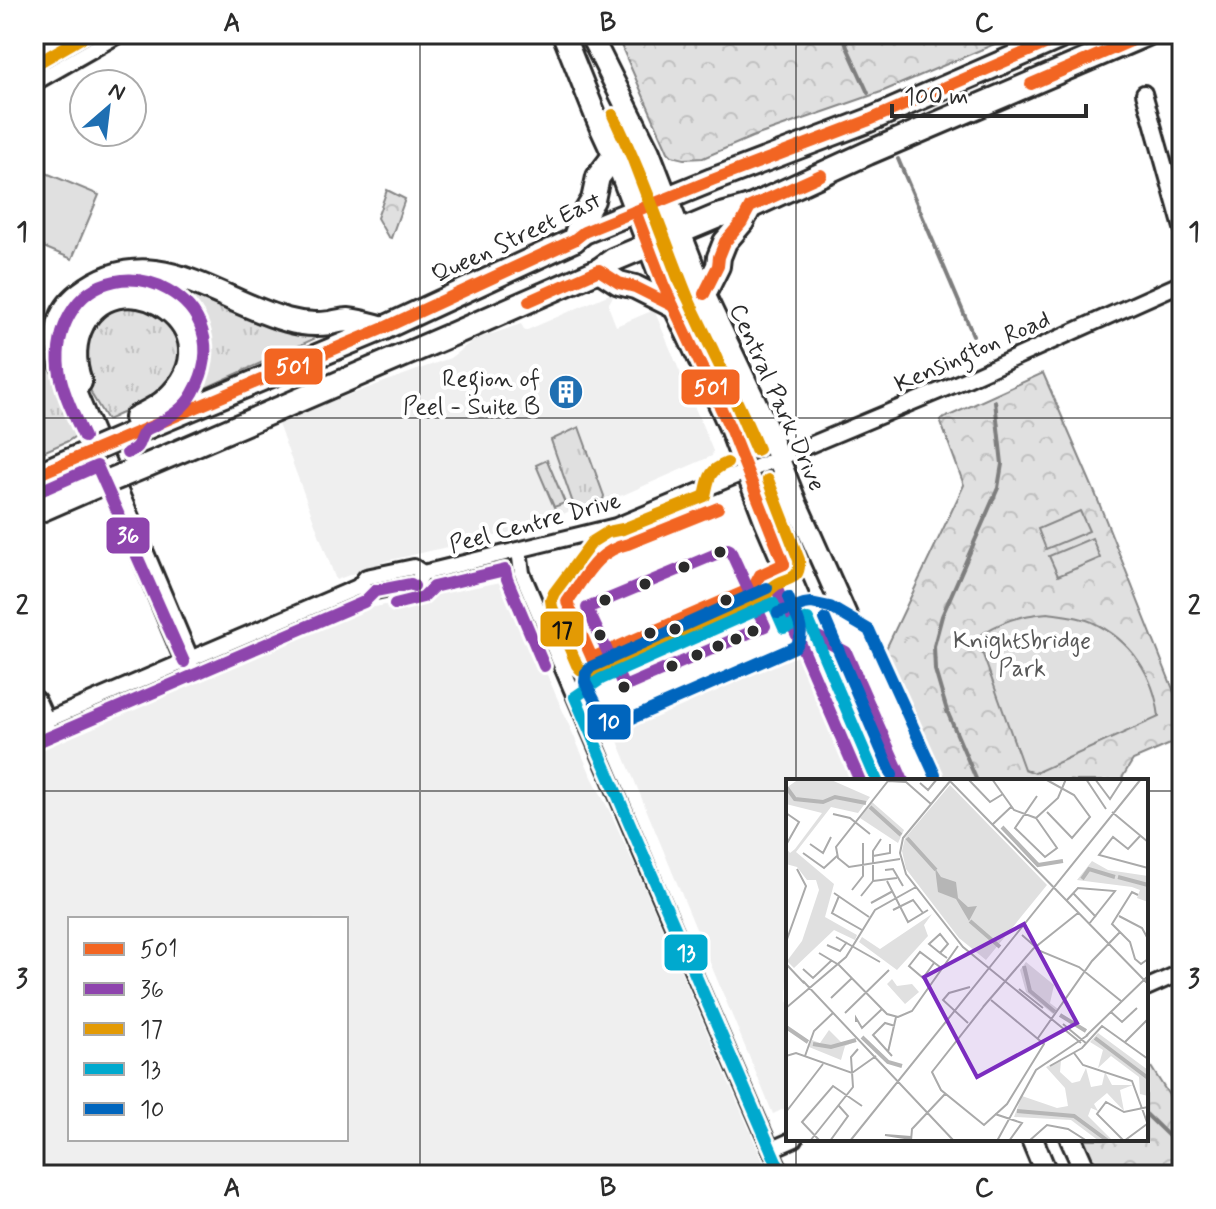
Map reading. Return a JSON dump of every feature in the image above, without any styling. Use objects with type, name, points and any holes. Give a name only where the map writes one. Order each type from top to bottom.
[{"type":"main road","name":"Queen Street East","points":[[34,476],[384,328],[574,240],[584,232],[867,121],[1068,34]]},
{"type":"main road","points":[[34,515],[599,270],[613,260],[718,216],[750,207],[1147,34]]},
{"type":"main road","points":[[574,240],[593,200],[598,177],[614,156]]},
{"type":"main road","points":[[704,294],[718,266],[725,242],[750,207]]},
{"type":"main road","points":[[192,657],[60,359],[56,333],[66,309],[81,293],[98,283],[120,275],[152,270],[192,281],[289,321],[319,324],[346,320],[384,328]]},
{"type":"main road","points":[[599,270],[619,283],[635,287],[673,306]]},
{"type":"main road","points":[[126,436],[133,419],[159,406],[177,389],[187,371],[190,355],[188,333],[173,311],[155,301],[130,296],[108,300],[85,319],[75,348],[76,369],[192,657]]},
{"type":"street","points":[[34,83],[120,34]]},
{"type":"street","points":[[563,34],[663,284],[715,396],[876,779]]},
{"type":"street","name":"Central Park Drive","points":[[590,34],[649,152],[704,294],[761,414],[801,514],[919,779]]},
{"type":"street","points":[[1144,93],[1182,228]]},
{"type":"street","name":"Kensington Road","points":[[746,472],[970,378],[1182,283]]},
{"type":"street","name":"Peel Centre Drive","points":[[37,717],[192,657],[358,587],[366,577],[414,567],[423,573],[616,526],[746,472]]},
{"type":"street","points":[[519,550],[522,573],[782,1175]]},
{"type":"street","points":[[808,619],[824,622],[858,641]]},
{"type":"street","points":[[1148,987],[1182,972]]},
{"type":"street","points":[[772,1149],[790,1141]]},
{"type":"street","points":[[1033,1141],[1047,1175]]},
{"type":"street","points":[[1072,1141],[1087,1175]]},
{"type":"shaded area","points":[[612,293],[609,308],[616,326],[654,310],[713,451],[712,456],[623,495],[575,509],[530,528],[386,561],[336,580],[278,424],[450,358],[474,340],[521,324],[525,331]]},
{"type":"shaded area","points":[[506,581],[653,907],[769,1175],[34,1175],[34,747],[345,613]]},
{"type":"shaded area","points":[[803,646],[858,779],[786,779],[786,1108],[773,1114],[610,722]]},
{"type":"green space","points":[[616,34],[1018,34],[881,92],[752,137],[703,158],[684,159],[668,152]]},
{"type":"green space","points":[[34,168],[99,195],[72,259],[34,243]]},
{"type":"green space","points":[[387,190],[405,199],[391,238],[377,218]]},
{"type":"green space","points":[[160,279],[327,333],[181,399],[199,372],[199,328],[175,300],[146,287],[109,290],[70,333],[71,315],[85,299],[125,281]]},
{"type":"green space","points":[[122,302],[146,303],[181,334],[184,357],[179,372],[163,390],[142,404],[107,420],[92,395],[82,361],[83,336],[98,313]]},
{"type":"green space","points":[[34,328],[80,433],[34,456]]},
{"type":"green space","name":"Knightsbridge Park","points":[[1043,373],[1095,493],[1182,712],[1182,739],[1133,760],[1121,779],[938,779],[884,653],[964,485],[940,420]]},
{"type":"green space","points":[[579,427],[604,496],[602,503],[575,509],[551,440]]},
{"type":"green space","points":[[547,460],[565,503],[554,507],[536,465]]},
{"type":"green space","points":[[1080,511],[1089,531],[1046,549],[1038,529]]},
{"type":"green space","points":[[1092,538],[1100,558],[1058,576],[1049,556]]},
{"type":"green space","points":[[1048,613],[1087,620],[1106,630],[1129,649],[1146,673],[1159,717],[1035,773],[1024,769],[977,638],[1011,620]]},
{"type":"green space","points":[[1148,1062],[1182,1111],[1182,1175],[1097,1175],[1083,1141],[1148,1141]]},
{"type":"waterway","points":[[843,34],[868,93]]},
{"type":"waterway","points":[[898,159],[973,335]]},
{"type":"waterway","points":[[976,779],[947,711],[935,670],[934,646],[942,616],[998,488],[1002,464],[995,401]]},
{"type":"waterway","points":[[1148,1116],[1182,1149]]},
{"type":"transit line","name":"17","points":[[34,65],[88,34]]},
{"type":"transit line","name":"501","points":[[34,476],[384,328],[574,240],[584,232],[867,121],[1068,34]]},
{"type":"transit line","name":"501","points":[[1031,84],[1147,34]]},
{"type":"transit line","name":"17","points":[[613,115],[624,138],[643,183],[688,298],[696,317],[723,374],[732,392],[750,430],[756,450],[678,278],[613,115]]},
{"type":"transit line","name":"501","points":[[704,294],[718,266],[725,242],[750,207],[821,175]]},
{"type":"transit line","name":"501","points":[[635,211],[663,284],[730,428],[784,564]]},
{"type":"transit line","name":"501","points":[[529,301],[599,270],[619,283],[635,287],[673,306]]},
{"type":"transit line","name":"36","points":[[84,437],[66,395],[59,368],[60,340],[70,314],[90,292],[115,281],[142,281],[168,290],[189,307],[202,330],[205,360],[186,403],[146,430],[138,445],[127,453]]},
{"type":"transit line","name":"17","points":[[727,463],[710,476],[705,496],[623,529],[608,532],[592,542],[554,593],[552,607],[577,665],[583,672],[598,673],[759,603],[773,587],[795,576],[799,560],[768,480]]},
{"type":"transit line","name":"36","points":[[40,491],[97,466],[184,662]]},
{"type":"transit line","name":"501","points":[[592,658],[567,602],[592,566],[617,547],[718,508]]},
{"type":"transit line","name":"36","points":[[728,549],[765,626],[624,687],[587,608],[728,549]]},
{"type":"transit line","name":"501","points":[[592,658],[753,588],[760,575],[784,564]]},
{"type":"transit line","name":"36","points":[[395,604],[423,597],[433,587],[505,570],[544,666]]},
{"type":"transit line","name":"36","points":[[40,741],[364,602],[375,591],[414,586]]},
{"type":"transit line","name":"36","points":[[776,587],[859,779]]},
{"type":"transit line","name":"10","points":[[767,588],[591,667],[586,673],[585,682],[602,715],[610,723],[621,723],[795,647],[801,629],[788,597]]},
{"type":"transit line","name":"13","points":[[782,1175],[575,697],[601,679],[773,603],[784,628],[808,619],[876,779]]},
{"type":"transit line","name":"10","points":[[778,613],[811,603],[830,607],[869,630],[935,775]]},
{"type":"transit line","name":"10","points":[[825,619],[892,775]]},
{"type":"transit line","name":"36","points":[[818,637],[846,652],[902,779]]},
{"type":"place","name":"Region of Peel - Suite B","points":[[566,392]]}]
